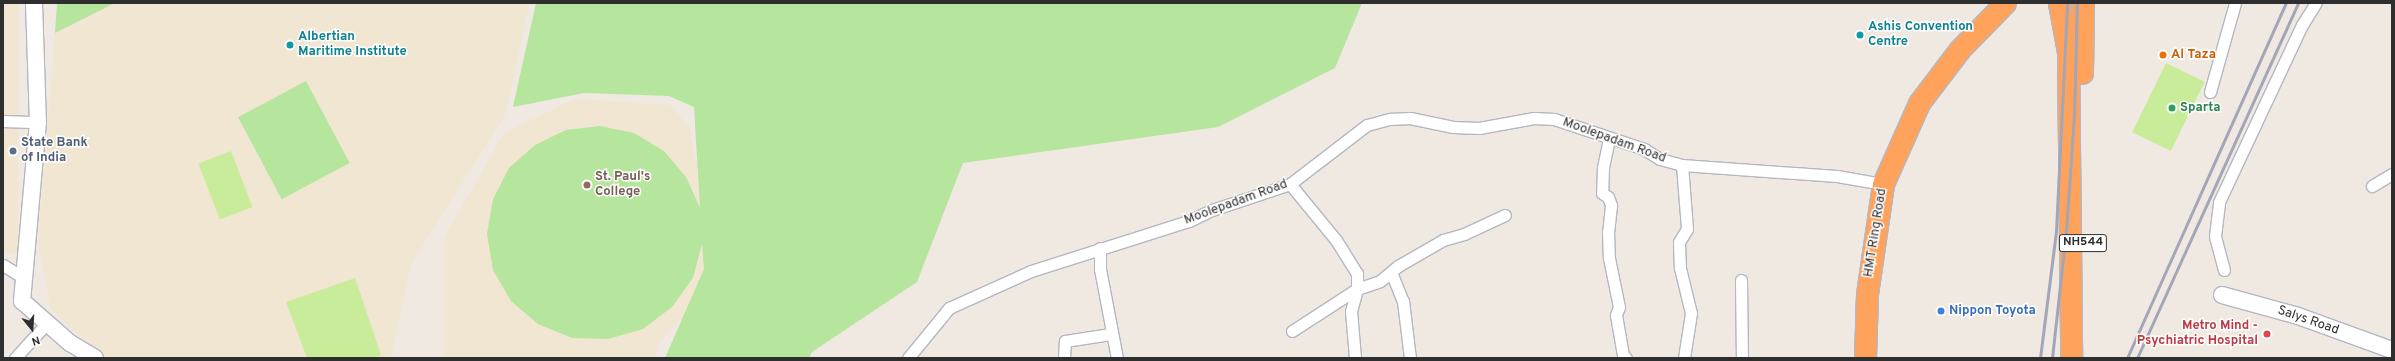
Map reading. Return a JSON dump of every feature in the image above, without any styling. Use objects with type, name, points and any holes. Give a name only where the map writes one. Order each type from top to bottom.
[{"type":"highway","name":"HMT Ring Road","points":[[1865,358],[1867,294],[1883,184],[1919,103],[1960,49],[2005,3]]},
{"type":"highway","name":"NH544","points":[[2059,3],[2068,52],[2078,355]]},
{"type":"highway","name":"NH544","points":[[2077,290],[2083,3]]},
{"type":"street","points":[[34,3],[38,122],[22,301],[70,343],[95,358]]},
{"type":"street","points":[[2210,92],[2235,3]]},
{"type":"street","points":[[2224,270],[2215,236],[2219,202],[2292,46],[2316,3]]},
{"type":"street","name":"Moolepadam Road","points":[[908,358],[949,308],[1031,272],[1100,248],[1189,221],[1212,210],[1290,184],[1367,125],[1390,119],[1410,118],[1453,126],[1479,128],[1534,118],[1554,119],[1573,124],[1609,139],[1644,150],[1660,159],[1682,165],[1837,176],[1883,184]]},
{"type":"street","points":[[3,121],[38,122]]},
{"type":"street","points":[[1609,139],[1603,168],[1602,193],[1608,197],[1611,206],[1609,251],[1619,307],[1616,315],[1625,358]]},
{"type":"street","points":[[1682,165],[1687,228],[1679,242],[1680,268],[1691,313],[1684,358]]},
{"type":"street","points":[[2372,186],[2392,174]]},
{"type":"street","points":[[1290,184],[1354,266],[1357,289],[1351,311],[1354,358]]},
{"type":"street","points":[[1292,330],[1357,289],[1380,281],[1391,272],[1443,240],[1464,234],[1505,215]]},
{"type":"street","points":[[1100,248],[1100,269],[1110,334],[1117,358]]},
{"type":"street","points":[[3,265],[24,278]]},
{"type":"street","points":[[1391,272],[1402,301],[1410,358]]},
{"type":"street","points":[[1741,280],[1742,358]]},
{"type":"street","name":"Salys Road","points":[[2222,295],[2298,316],[2392,350]]},
{"type":"street","points":[[15,358],[47,323]]},
{"type":"street","points":[[1064,358],[1064,341],[1110,334]]},
{"type":"shaded area","points":[[3,3],[18,3],[18,253],[3,253]]},
{"type":"shaded area","points":[[115,3],[526,3],[528,9],[506,113],[411,264],[391,358],[105,358],[51,310],[38,241],[55,33]]},
{"type":"shaded area","name":"St. Paul's College","points":[[575,99],[670,105],[689,127],[712,242],[696,305],[660,341],[654,358],[444,358],[444,238],[504,133]]},
{"type":"green space","points":[[57,3],[115,3],[55,33]]},
{"type":"green space","points":[[536,3],[1362,3],[1335,68],[1218,127],[963,163],[917,282],[812,352],[809,358],[665,358],[704,269],[702,244],[693,278],[672,307],[643,329],[608,339],[572,338],[538,324],[511,301],[493,270],[487,234],[493,199],[509,168],[535,145],[566,130],[600,126],[634,133],[664,151],[686,177],[700,208],[694,107],[669,96],[584,93],[513,107]]},
{"type":"green space","name":"Sparta","points":[[2166,63],[2205,82],[2171,151],[2132,132]]},
{"type":"green space","points":[[306,81],[350,163],[282,199],[238,117]]},
{"type":"green space","points":[[231,151],[253,207],[220,220],[198,164]]},
{"type":"green space","points":[[355,278],[381,355],[372,358],[307,358],[286,302]]},
{"type":"railway","points":[[2040,358],[2056,231],[2067,3]]},
{"type":"railway","points":[[2052,358],[2066,232],[2074,115],[2077,3]]},
{"type":"railway","points":[[2127,358],[2286,3]]},
{"type":"railway","points":[[2137,358],[2298,3]]},
{"type":"place","name":"Ashis Convention Centre","points":[[1860,35]]},
{"type":"place","name":"Albertian Maritime Institute","points":[[290,45]]},
{"type":"place","name":"Al Taza","points":[[2163,55]]},
{"type":"place","name":"Sparta","points":[[2172,108]]},
{"type":"place","name":"State Bank of India","points":[[13,151]]},
{"type":"place","name":"St. Paul's College","points":[[587,185]]},
{"type":"place","name":"Nippon Toyota","points":[[1941,311]]},
{"type":"place","name":"Metro Mind - Psychiatric Hospital","points":[[2267,334]]}]
